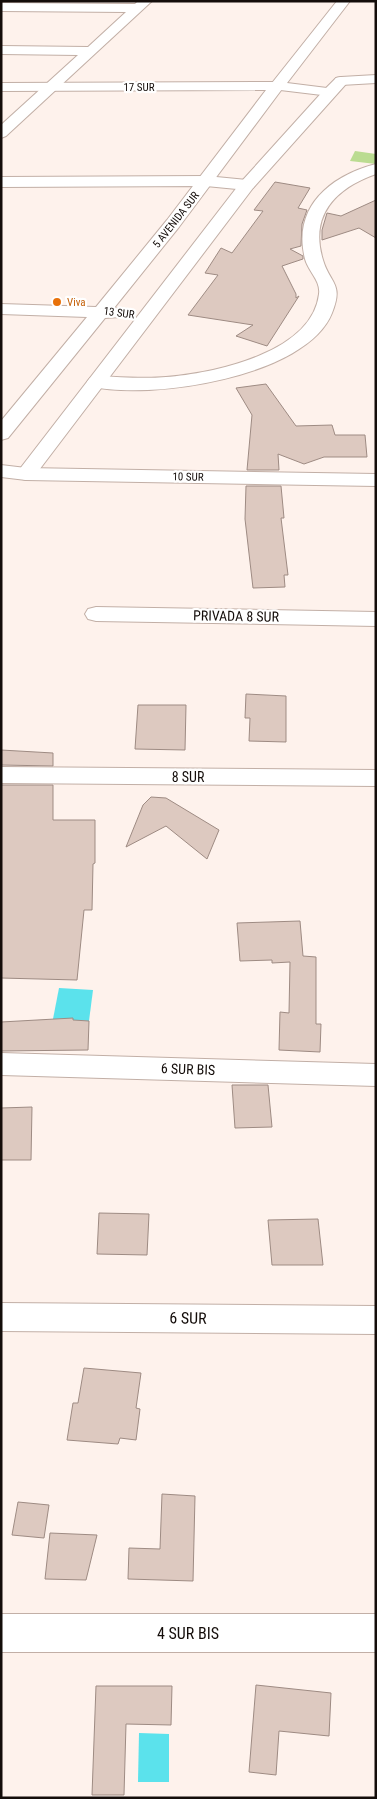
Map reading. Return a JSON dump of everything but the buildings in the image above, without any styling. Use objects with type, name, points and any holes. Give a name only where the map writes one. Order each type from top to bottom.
[{"type":"street","name":"5 AVENIDA SUR","points":[[1,434],[158,242],[344,1]]},
{"type":"street","points":[[10,5],[142,5]]},
{"type":"street","points":[[3,130],[142,5]]},
{"type":"street","points":[[1,50],[91,51]]},
{"type":"street","name":"17 SUR","points":[[1,87],[336,87],[376,79]]},
{"type":"street","points":[[26,474],[248,185],[336,87]]},
{"type":"street","points":[[97,382],[165,383],[227,372],[273,355],[294,343],[316,325],[324,311],[328,291],[314,262],[311,230],[314,215],[322,200],[342,183],[355,175],[376,169]]},
{"type":"street","points":[[1,182],[206,181],[248,185]]},
{"type":"street","name":"13 SUR","points":[[1,309],[102,311],[146,317]]},
{"type":"street","name":"10 SUR","points":[[1,471],[26,474],[376,480]]},
{"type":"street","name":"PRIVADA 8 SUR","points":[[96,614],[376,619]]},
{"type":"street","name":"8 SUR","points":[[1,775],[376,778]]},
{"type":"street","name":"6 SUR BIS","points":[[1,1064],[376,1075]]},
{"type":"street","name":"6 SUR","points":[[1,1316],[376,1320]]},
{"type":"street","name":"4 SUR BIS","points":[[1,1633],[376,1633]]},
{"type":"green space","points":[[355,151],[376,154],[376,164],[350,161]]},
{"type":"water","points":[[59,988],[93,990],[89,1021],[53,1019]]},
{"type":"water","points":[[139,1733],[169,1734],[169,1782],[138,1782]]},
{"type":"place","name":"Viva","points":[[57,302]]}]
